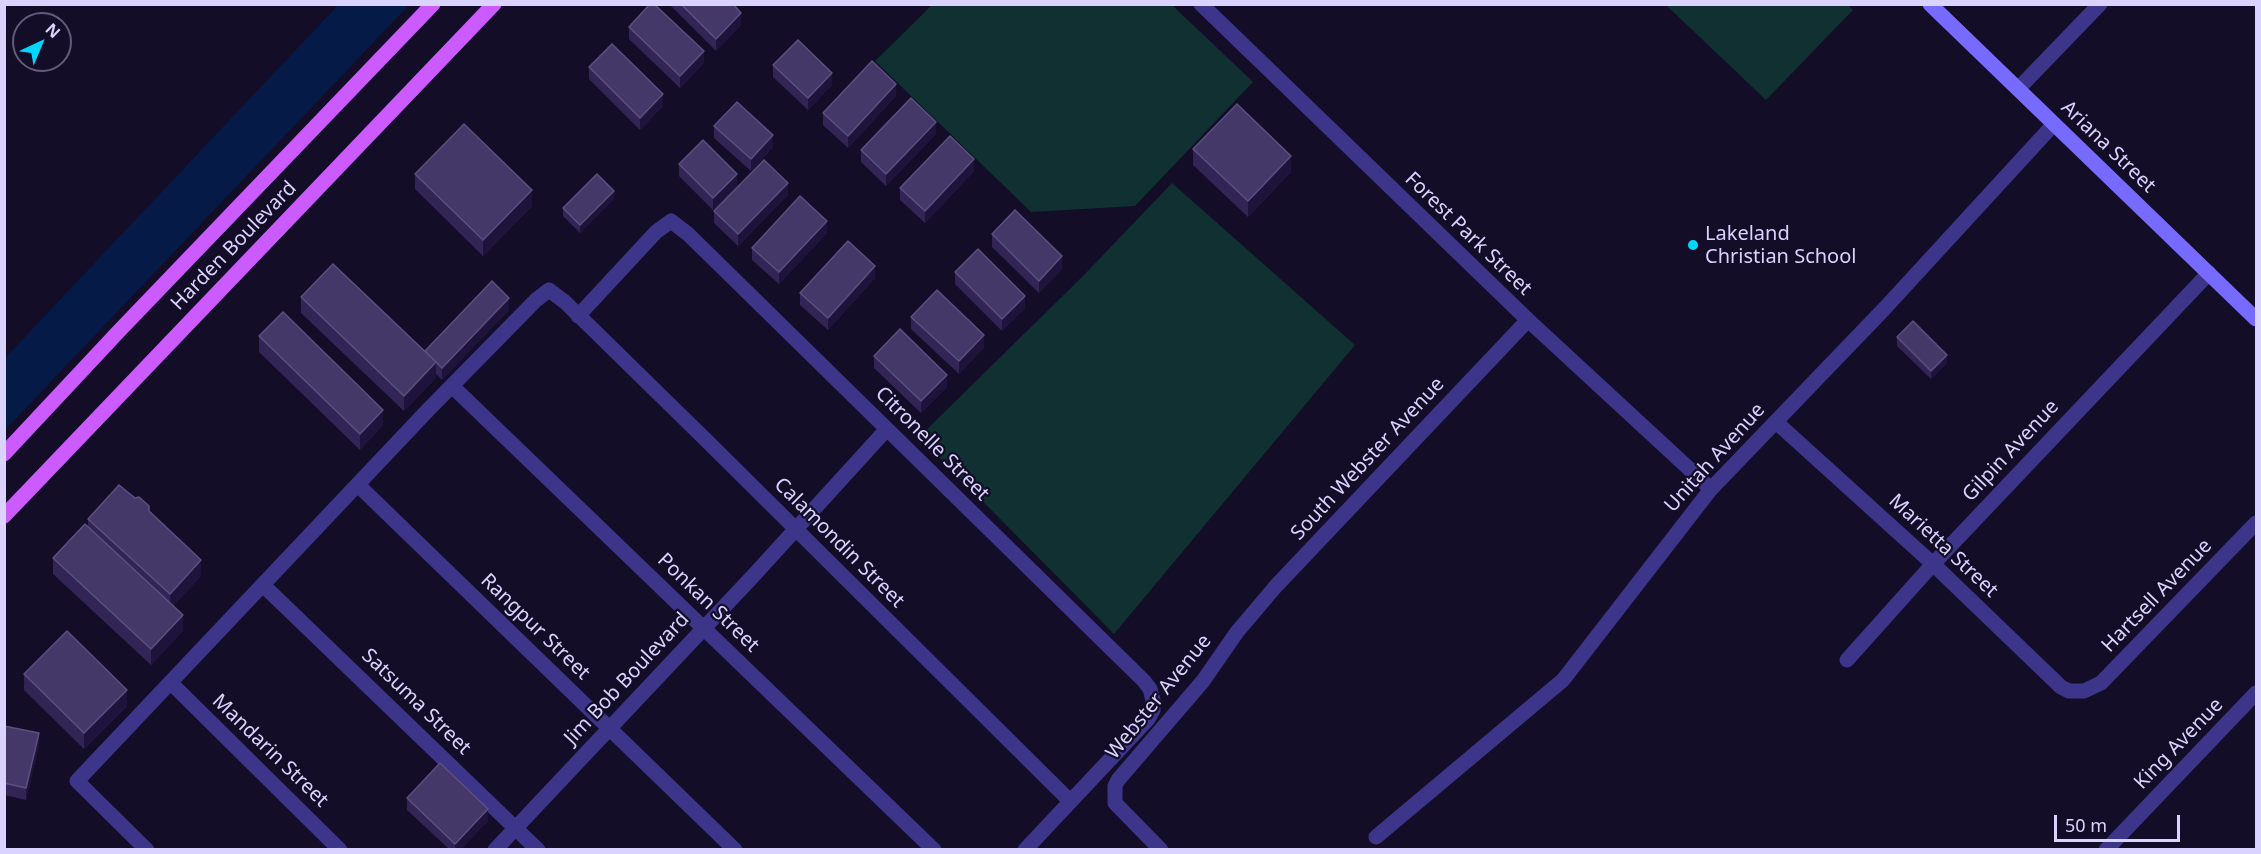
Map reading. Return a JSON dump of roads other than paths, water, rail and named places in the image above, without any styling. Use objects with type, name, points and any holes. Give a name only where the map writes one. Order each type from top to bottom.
[{"type":"main road","name":"Harden Boulevard","points":[[4,454],[119,331],[434,4]]},
{"type":"main road","name":"Harden Boulevard","points":[[4,516],[494,4]]},
{"type":"street","name":"Forest Park Street","points":[[1201,4],[1528,320],[1711,489]]},
{"type":"street","name":"Ariana Street","points":[[1930,4],[2256,319]]},
{"type":"street","points":[[2018,89],[2100,4]]},
{"type":"street","name":"Unitah Avenue","points":[[1376,837],[1563,680],[1711,489],[2054,124]]},
{"type":"street","name":"Citronelle Street","points":[[578,316],[656,232],[671,221],[688,234],[1144,681],[1150,689],[1153,700],[1153,710],[1148,719],[1070,801]]},
{"type":"street","name":"Gilpin Avenue","points":[[1847,660],[1933,564],[2209,273]]},
{"type":"street","name":"Calamondin Street","points":[[452,386],[536,300],[549,290],[1070,801]]},
{"type":"street","name":"South Webster Avenue","points":[[1241,628],[1336,521],[1528,320]]},
{"type":"street","points":[[147,849],[77,781],[452,386]]},
{"type":"street","name":"Ponkan Street","points":[[452,386],[934,849]]},
{"type":"street","name":"Marietta Street","points":[[1776,422],[1933,564],[2061,687],[2069,691],[2084,691]]},
{"type":"street","name":"Jim Bob Boulevard","points":[[495,849],[886,430]]},
{"type":"street","name":"Rangpur Street","points":[[358,485],[735,849]]},
{"type":"street","name":"Hartsell Avenue","points":[[2084,691],[2102,683],[2256,523]]},
{"type":"street","name":"Satsuma Street","points":[[263,585],[538,849]]},
{"type":"street","name":"Webster Avenue","points":[[1161,849],[1115,803],[1114,794],[1118,780],[1203,681],[1241,628]]},
{"type":"street","name":"Mandarin Street","points":[[171,683],[340,849]]},
{"type":"street","name":"King Avenue","points":[[2106,849],[2256,693]]},
{"type":"street","points":[[1025,849],[1070,801]]},
{"type":"water","points":[[339,4],[409,5],[5,430],[5,358]]},
{"type":"place","name":"Lakeland Christian School","points":[[1693,245]]}]
